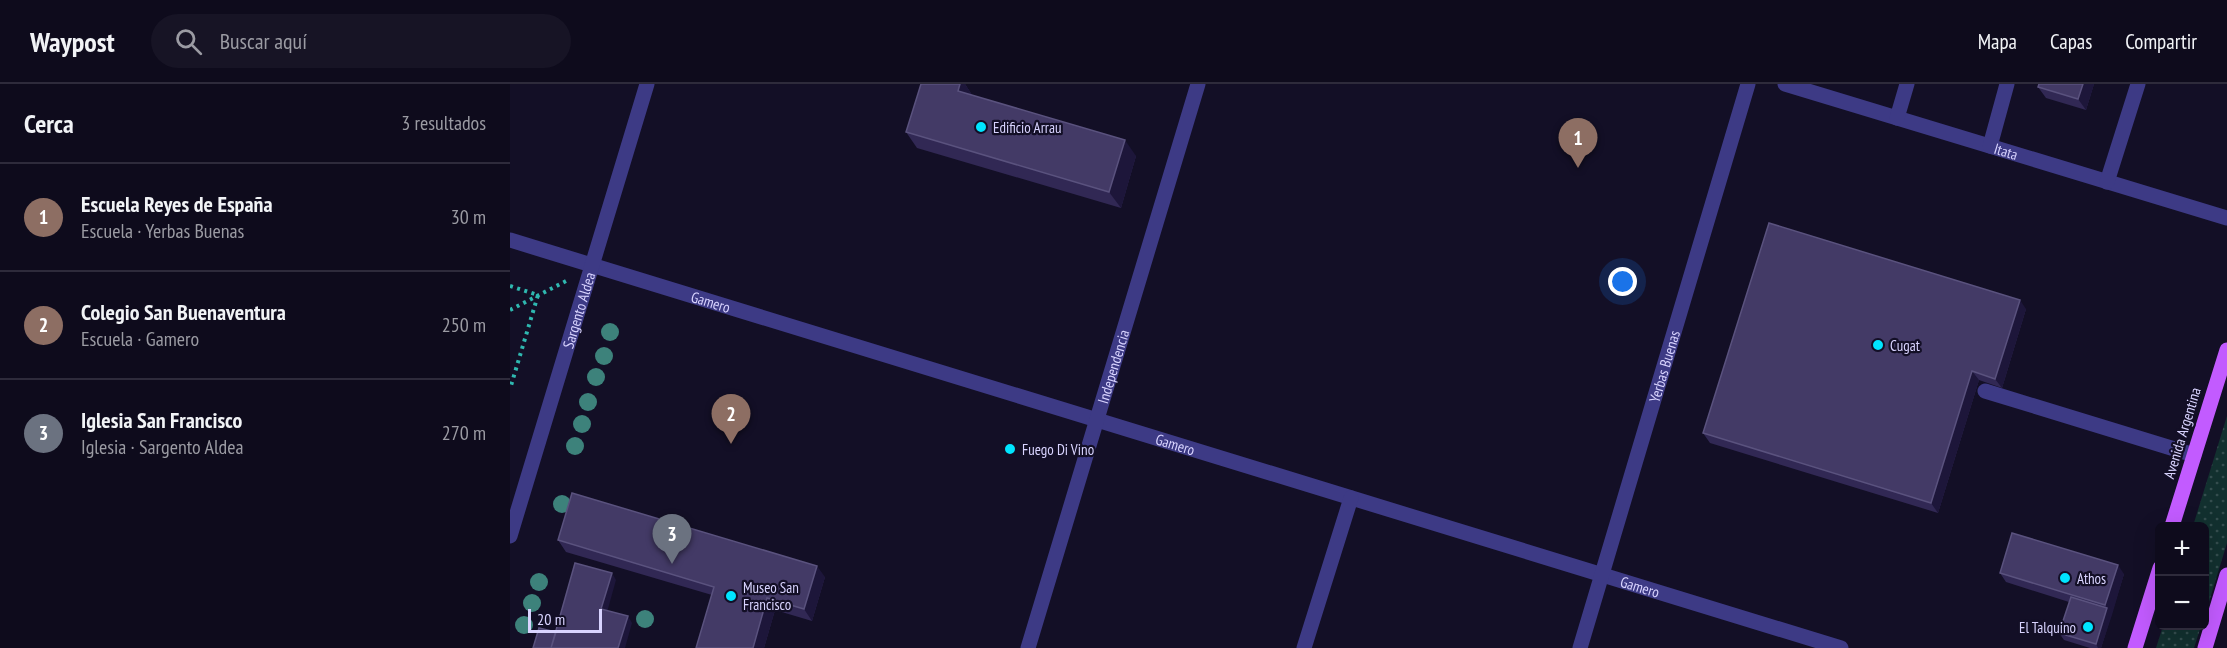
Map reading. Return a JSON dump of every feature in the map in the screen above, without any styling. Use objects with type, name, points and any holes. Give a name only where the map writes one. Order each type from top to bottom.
[{"type":"main road","name":"Avenida Argentina","points":[[2173,522],[2227,350]]},
{"type":"main road","points":[[2205,648],[2227,575]]},
{"type":"main road","points":[[2135,648],[2158,576]]},
{"type":"street","name":"Sargento Aldea","points":[[510,536],[647,84]]},
{"type":"street","name":"Independencia","points":[[1028,648],[1198,84]]},
{"type":"street","name":"Yerbas Buenas","points":[[1580,648],[1748,84]]},
{"type":"street","name":"Itata","points":[[1785,84],[2227,219]]},
{"type":"street","points":[[1897,118],[1907,84]]},
{"type":"street","points":[[1990,146],[2007,84]]},
{"type":"street","points":[[2107,182],[2138,84]]},
{"type":"street","name":"Gamero","points":[[510,240],[1841,648]]},
{"type":"street","points":[[1985,391],[2194,455]]},
{"type":"street","points":[[1304,648],[1351,498]]},
{"type":"path","points":[[510,310],[591,265]]},
{"type":"path","points":[[510,286],[538,295]]},
{"type":"path","points":[[510,389],[538,295]]},
{"type":"green space","points":[[2227,416],[2227,543],[2209,602],[2209,522],[2194,522]]},
{"type":"green space","points":[[2162,630],[2200,630],[2194,648],[2156,648]]},
{"type":"building","name":"Edificio Arrau","points":[[921,84],[960,84],[958,91],[1125,140],[1109,192],[906,132]]},
{"type":"building","points":[[2039,84],[2083,84],[2078,99],[2038,87]]},
{"type":"building","name":"Cugat","points":[[1769,223],[2020,300],[1995,379],[1972,371],[1931,503],[1703,433]]},
{"type":"building","points":[[572,493],[817,566],[804,609],[767,598],[753,648],[696,648],[714,587],[558,540]]},
{"type":"building","name":"Athos","points":[[2012,533],[2118,565],[2105,605],[2000,573]]},
{"type":"building","points":[[575,563],[612,573],[601,609],[628,616],[618,648],[551,648]]},
{"type":"building","name":"El Talquino","points":[[2071,597],[2107,608],[2096,644],[2059,633]]},
{"type":"building","points":[[539,628],[556,632],[551,648],[533,648]]},
{"type":"place","name":"Edificio Arrau","points":[[981,127]]},
{"type":"place","name":"Escuela Reyes de España","points":[[1578,168]]},
{"type":"place","name":"Cugat","points":[[1878,345]]},
{"type":"place","name":"Colegio San Buenaventura","points":[[731,444]]},
{"type":"place","name":"Fuego Di Vino","points":[[1010,449]]},
{"type":"place","name":"Iglesia San Francisco","points":[[672,564]]},
{"type":"place","name":"Athos","points":[[2065,578]]},
{"type":"place","name":"Museo San Francisco","points":[[731,596]]},
{"type":"place","name":"El Talquino","points":[[2088,627]]}]
